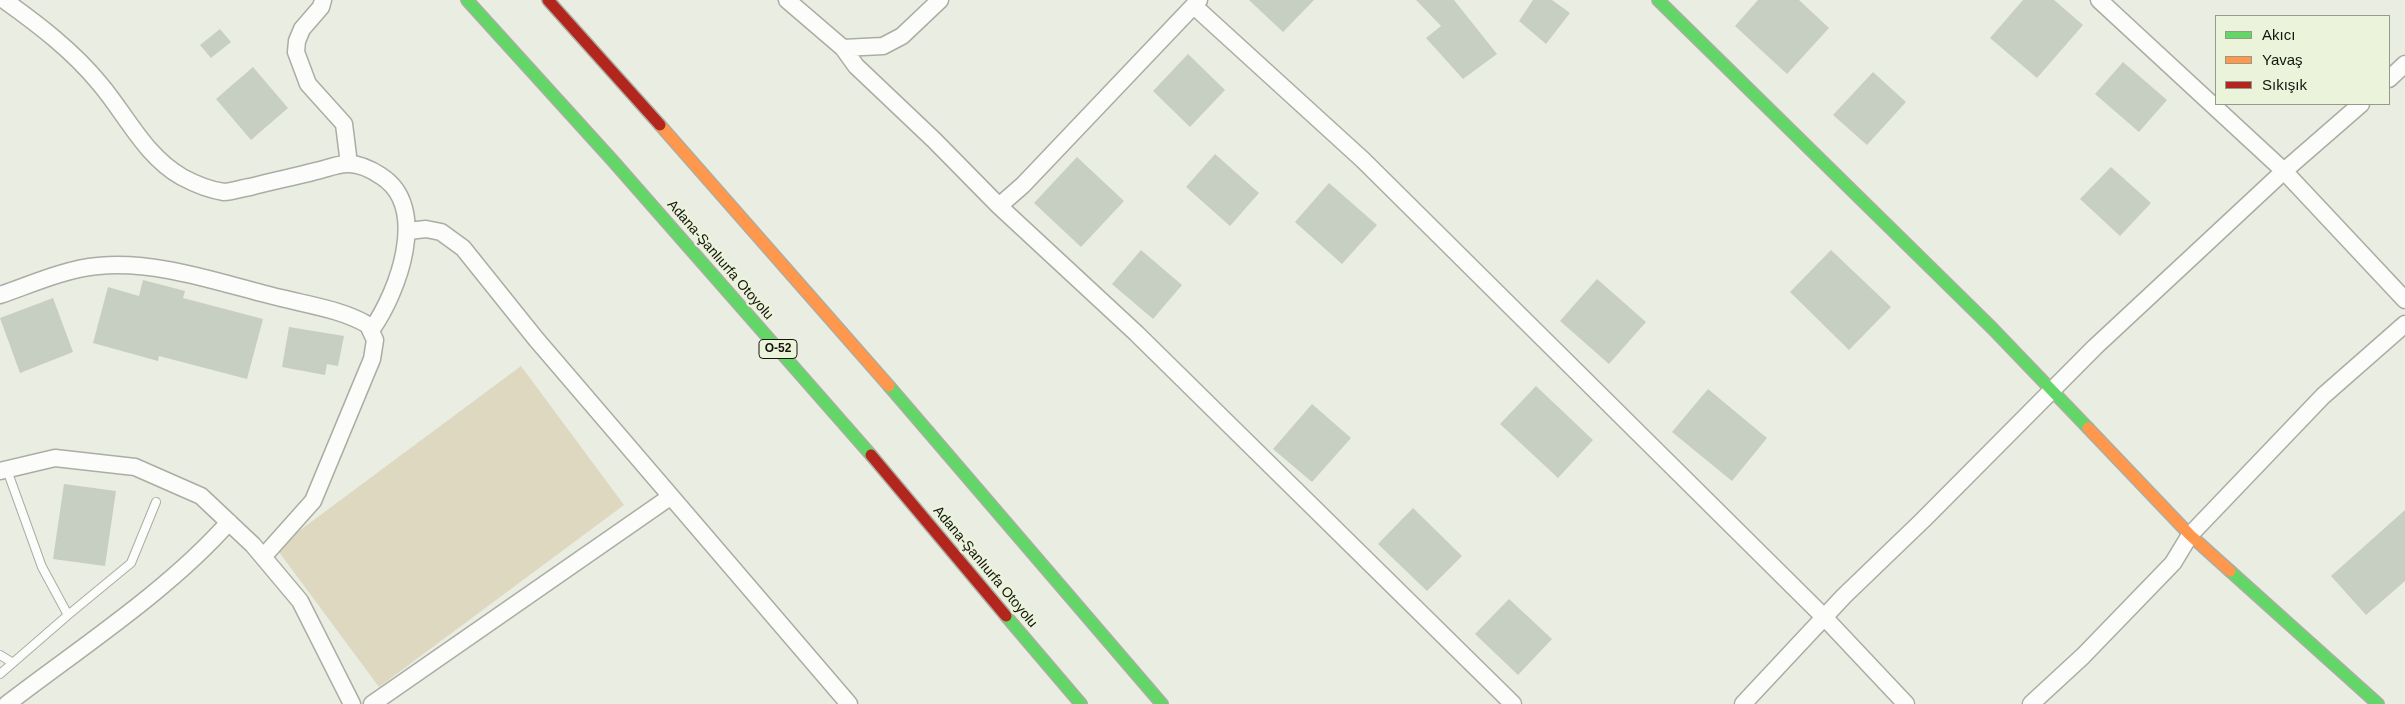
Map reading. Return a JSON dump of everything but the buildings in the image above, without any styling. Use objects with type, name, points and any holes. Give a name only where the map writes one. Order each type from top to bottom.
[{"type":"main road","name":"Adana-Şanlıurfa Otoyolu","points":[[467,0],[614,162],[865,448],[1081,704]]},
{"type":"main road","points":[[548,0],[658,121],[907,406],[1162,704]]},
{"type":"main road","points":[[1658,0],[2053,390],[2190,535],[2367,700]]},
{"type":"street","points":[[4,0],[31,19],[82,64],[114,101],[146,147],[168,168],[188,180],[226,192],[348,164],[374,171],[394,187],[405,208],[408,231],[392,291],[372,329]]},
{"type":"street","points":[[323,0],[318,11],[302,29],[297,41],[296,52],[308,84],[344,124],[348,164]]},
{"type":"street","points":[[787,0],[843,48],[856,66],[934,140],[999,206],[1136,333],[1513,704]]},
{"type":"street","points":[[843,48],[883,46],[902,36],[940,0]]},
{"type":"street","points":[[2099,0],[2284,171],[2405,300]]},
{"type":"street","points":[[999,206],[1196,3],[1363,160],[1824,617],[1906,704]]},
{"type":"street","points":[[2390,78],[2405,64]]},
{"type":"street","points":[[1743,704],[1824,617],[2160,285],[2284,171],[2360,105]]},
{"type":"street","points":[[408,231],[426,229],[441,232],[462,248],[536,339],[848,704]]},
{"type":"street","points":[[0,295],[76,270],[111,265],[139,266],[178,273],[331,311],[363,322],[372,329],[375,340],[372,359],[313,501],[263,557]]},
{"type":"street","points":[[2031,704],[2083,656],[2173,564],[2190,535],[2323,396],[2405,324]]},
{"type":"street","points":[[4,470],[55,458],[135,466],[201,496],[263,557],[300,601],[352,704]]},
{"type":"street","points":[[372,704],[670,497]]},
{"type":"street","points":[[7,704],[151,593],[210,543],[229,522]]},
{"type":"lane","points":[[4,470],[42,567],[68,615]]},
{"type":"lane","points":[[0,674],[131,563],[156,502]]},
{"type":"lane","points":[[0,655],[13,663]]},
{"type":"shaded area","points":[[521,366],[624,505],[379,687],[276,548]]},
{"type":"traffic: fast","points":[[467,0],[613,161],[871,455]]},
{"type":"traffic: fast","points":[[1658,0],[1992,328],[2088,428]]},
{"type":"traffic: fast","points":[[889,386],[1162,704]]},
{"type":"traffic: fast","points":[[2230,571],[2378,704]]},
{"type":"traffic: fast","points":[[1006,616],[1081,704]]},
{"type":"traffic: slow","points":[[660,125],[889,386]]},
{"type":"traffic: slow","points":[[2088,428],[2190,535],[2230,571]]},
{"type":"traffic: jam","points":[[548,0],[660,125]]},
{"type":"traffic: jam","points":[[871,455],[1006,616]]}]
